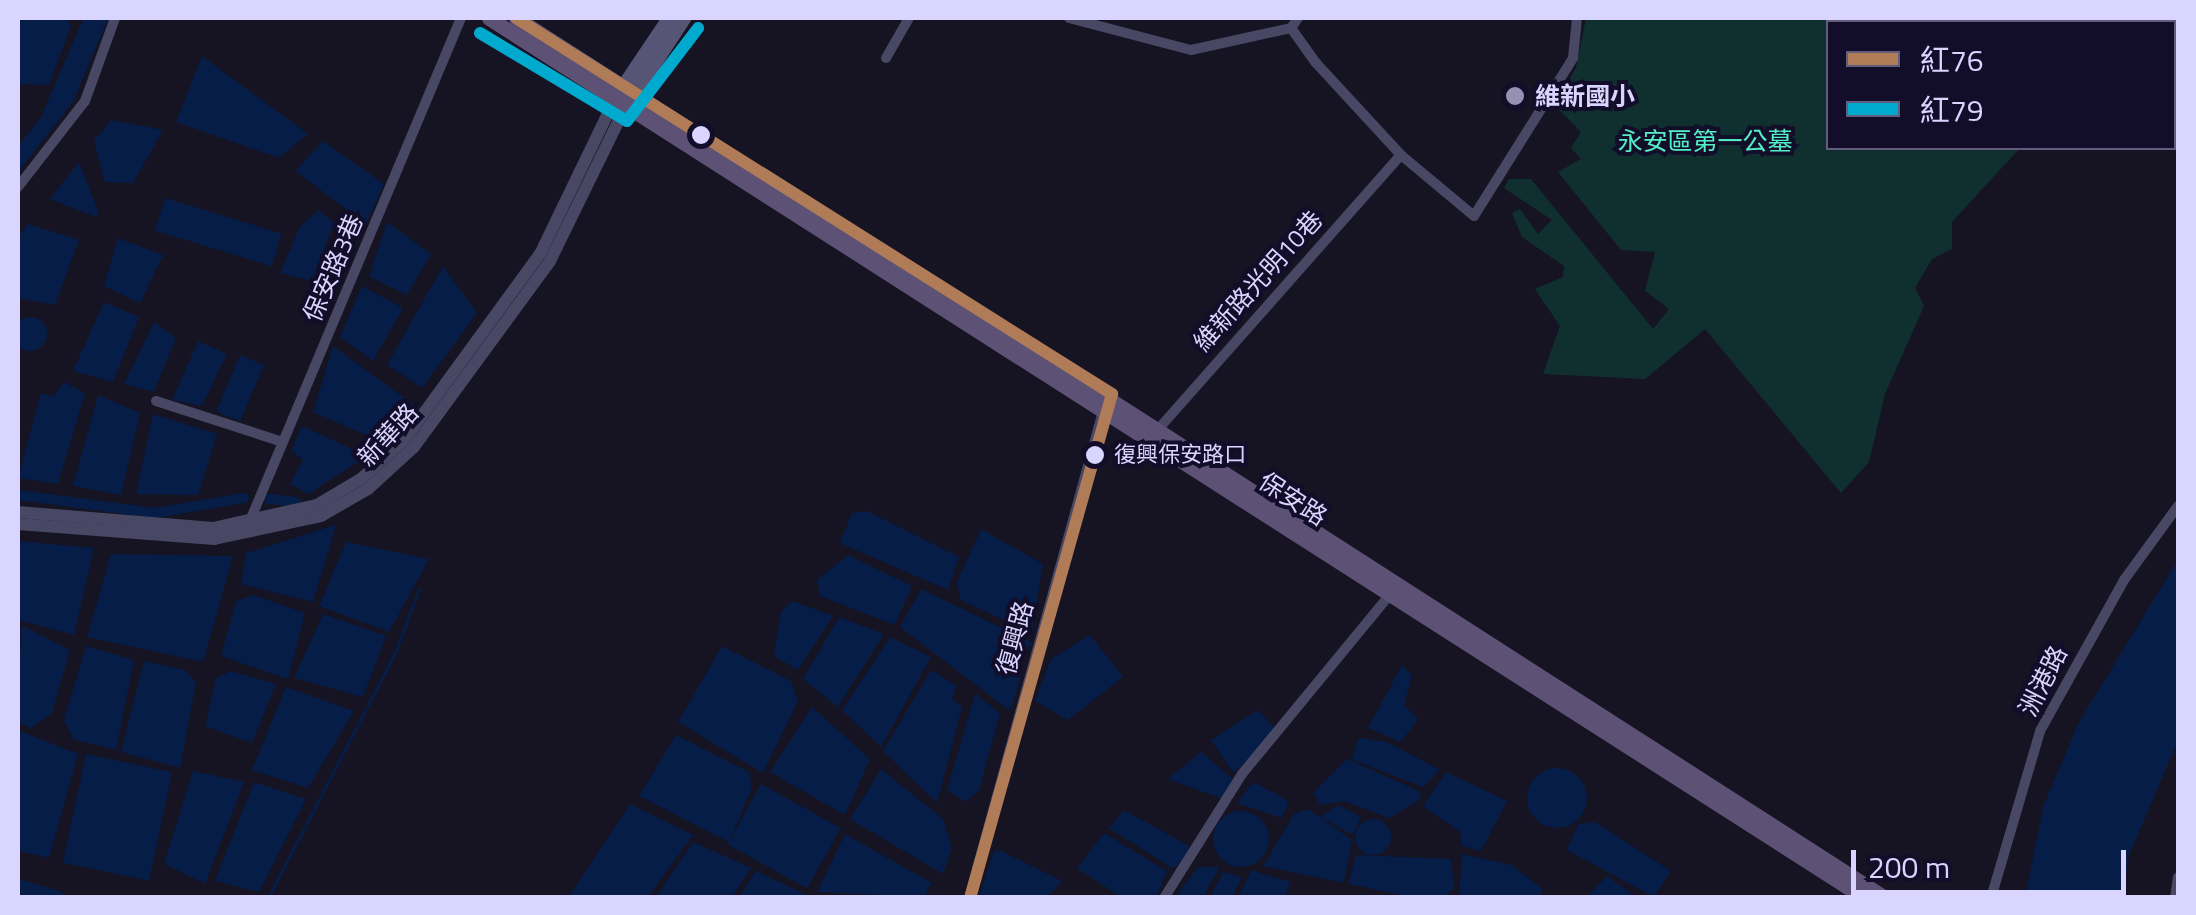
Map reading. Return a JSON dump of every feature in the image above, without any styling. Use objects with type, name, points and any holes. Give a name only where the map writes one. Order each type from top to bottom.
[{"type":"main road","name":"保安路","points":[[489,18],[626,94],[1112,394],[1155,431],[1885,898]]},
{"type":"main road","name":"保安路","points":[[516,18],[1102,409],[1155,431]]},
{"type":"main road","points":[[626,94],[668,18]]},
{"type":"main road","points":[[626,94],[682,18]]},
{"type":"main road","name":"保安路","points":[[1396,586],[1865,898]]},
{"type":"street","points":[[18,187],[85,101],[115,18]]},
{"type":"street","name":"保安路3巷","points":[[247,528],[280,441],[462,18]]},
{"type":"street","points":[[886,58],[909,18]]},
{"type":"street","points":[[1069,18],[1192,50],[1291,28],[1298,18]]},
{"type":"street","points":[[1291,28],[1401,155],[1474,216],[1573,58],[1577,18]]},
{"type":"street","name":"新華路","points":[[18,524],[166,540],[322,516],[414,447],[550,261],[626,94]]},
{"type":"street","name":"維新路光明10巷","points":[[1155,431],[1401,155]]},
{"type":"street","name":"復興路","points":[[970,898],[1102,409],[1112,394]]},
{"type":"street","points":[[156,401],[280,441]]},
{"type":"street","name":"洲港路","points":[[1991,898],[2040,730],[2124,580],[2178,506]]},
{"type":"street","name":"新華路","points":[[18,512],[166,528],[247,528]]},
{"type":"street","points":[[1164,898],[1242,774],[1396,586]]},
{"type":"street","points":[[2175,898],[2178,877]]},
{"type":"green space","name":"永安區第一公墓","points":[[1586,18],[2178,18],[2176,79],[2176,20],[1826,20],[1826,150],[2018,150],[1952,222],[1952,249],[1932,259],[1915,288],[1924,306],[1885,394],[1869,462],[1841,493],[1705,329],[1645,379],[1543,374],[1560,326],[1535,289],[1563,277],[1564,266],[1522,237],[1512,213],[1520,209],[1538,234],[1552,220],[1504,188],[1509,179],[1531,179],[1653,329],[1669,309],[1645,291],[1655,252],[1621,250],[1558,172],[1581,159],[1571,148],[1581,132],[1554,105],[1576,68]]},
{"type":"water","points":[[18,18],[66,18],[71,26],[49,85],[18,84]]},
{"type":"water","points":[[92,18],[108,18],[73,102],[18,172],[18,146],[62,91]]},
{"type":"water","points":[[202,56],[308,134],[279,158],[176,122]]},
{"type":"water","points":[[111,120],[163,130],[133,183],[105,182],[94,141]]},
{"type":"water","points":[[323,141],[384,184],[366,224],[295,171]]},
{"type":"water","points":[[79,162],[99,213],[96,217],[50,199]]},
{"type":"water","points":[[165,198],[282,234],[272,266],[155,231]]},
{"type":"water","points":[[319,210],[334,223],[312,281],[280,273],[300,226]]},
{"type":"water","points":[[387,222],[431,254],[407,295],[369,277]]},
{"type":"water","points":[[28,224],[79,240],[55,305],[18,298],[18,237]]},
{"type":"water","points":[[118,238],[163,255],[140,303],[104,286]]},
{"type":"water","points":[[443,266],[477,313],[422,388],[387,365]]},
{"type":"water","points":[[362,286],[403,308],[373,361],[340,337]]},
{"type":"water","points":[[104,302],[139,317],[113,382],[73,371]]},
{"type":"water","points":[[30,317],[42,322],[47,334],[42,346],[30,351],[18,346],[13,334],[18,322]]},
{"type":"water","points":[[154,322],[176,338],[154,392],[124,384]]},
{"type":"water","points":[[198,341],[227,354],[202,406],[172,400]]},
{"type":"water","points":[[333,346],[414,405],[377,440],[313,412]]},
{"type":"water","points":[[240,355],[264,365],[240,421],[216,411]]},
{"type":"water","points":[[64,382],[85,393],[58,484],[18,478],[41,393],[53,397]]},
{"type":"water","points":[[98,395],[140,413],[121,495],[73,486]]},
{"type":"water","points":[[153,414],[217,434],[198,495],[136,494]]},
{"type":"water","points":[[302,426],[367,456],[308,494],[290,484],[303,460],[291,451]]},
{"type":"water","points":[[867,511],[959,557],[948,590],[840,543],[852,513]]},
{"type":"water","points":[[336,525],[313,602],[241,584],[246,553]]},
{"type":"water","points":[[981,529],[1043,564],[1032,633],[961,600],[957,582]]},
{"type":"water","points":[[18,541],[94,548],[74,635],[18,620]]},
{"type":"water","points":[[346,542],[429,559],[389,632],[319,606]]},
{"type":"water","points":[[111,554],[233,556],[203,662],[87,637]]},
{"type":"water","points":[[848,555],[912,586],[895,625],[820,596],[817,580]]},
{"type":"water","points":[[2178,560],[2178,741],[2129,855],[2124,897],[2025,897],[2043,807],[2079,722]]},
{"type":"water","points":[[921,589],[1033,643],[1014,658],[1021,676],[1010,711],[900,627]]},
{"type":"water","points":[[253,595],[305,613],[288,679],[221,656],[236,601]]},
{"type":"water","points":[[792,601],[833,616],[798,670],[774,656],[781,611]]},
{"type":"water","points":[[323,614],[386,636],[363,697],[294,678]]},
{"type":"water","points":[[839,617],[884,634],[838,707],[803,679]]},
{"type":"water","points":[[21,625],[70,650],[52,713],[31,728],[18,723]]},
{"type":"water","points":[[1090,635],[1123,677],[1068,720],[1035,701],[1051,659]]},
{"type":"water","points":[[890,637],[931,657],[881,747],[842,710]]},
{"type":"water","points":[[86,646],[134,660],[116,750],[73,739],[64,720]]},
{"type":"water","points":[[722,646],[791,681],[798,701],[763,773],[678,722]]},
{"type":"water","points":[[144,661],[185,670],[196,683],[180,768],[121,752]]},
{"type":"water","points":[[1402,665],[1412,676],[1404,705],[1418,719],[1401,742],[1368,728]]},
{"type":"water","points":[[931,670],[957,686],[952,699],[962,707],[937,803],[883,751]]},
{"type":"water","points":[[231,671],[276,684],[252,743],[205,726],[216,678]]},
{"type":"water","points":[[286,687],[354,711],[308,788],[252,770]]},
{"type":"water","points":[[975,694],[1000,713],[979,790],[966,802],[947,790]]},
{"type":"water","points":[[812,707],[870,759],[845,815],[770,772]]},
{"type":"water","points":[[1258,710],[1278,732],[1233,773],[1211,740]]},
{"type":"water","points":[[20,731],[78,754],[49,858],[18,851]]},
{"type":"water","points":[[676,735],[749,772],[752,788],[729,842],[639,796]]},
{"type":"water","points":[[1359,738],[1387,742],[1440,770],[1423,787],[1351,759]]},
{"type":"water","points":[[1201,752],[1233,779],[1223,799],[1168,779]]},
{"type":"water","points":[[86,754],[172,772],[149,881],[63,863]]},
{"type":"water","points":[[1347,759],[1421,792],[1419,800],[1389,818],[1344,801],[1320,805],[1313,793]]},
{"type":"water","points":[[1557,768],[1578,777],[1587,798],[1578,819],[1557,828],[1536,819],[1527,798],[1536,777]]},
{"type":"water","points":[[881,769],[943,819],[952,848],[943,874],[850,819]]},
{"type":"water","points":[[193,771],[244,782],[205,884],[164,864]]},
{"type":"water","points":[[1446,772],[1507,801],[1481,851],[1462,846],[1460,832],[1423,806]]},
{"type":"water","points":[[254,782],[306,799],[259,892],[215,881]]},
{"type":"water","points":[[1253,782],[1289,801],[1282,818],[1237,803]]},
{"type":"water","points":[[761,784],[841,828],[807,888],[728,844]]},
{"type":"water","points":[[630,804],[693,835],[648,897],[570,895]]},
{"type":"water","points":[[1338,805],[1361,817],[1353,835],[1320,817]]},
{"type":"water","points":[[1308,809],[1352,840],[1344,883],[1263,866],[1294,814]]},
{"type":"water","points":[[1124,810],[1189,846],[1184,863],[1172,868],[1109,828]]},
{"type":"water","points":[[1241,811],[1261,819],[1269,839],[1261,859],[1241,867],[1221,859],[1213,839],[1221,819]]},
{"type":"water","points":[[1373,819],[1386,824],[1391,837],[1386,850],[1373,855],[1360,850],[1355,837],[1360,824]]},
{"type":"water","points":[[1595,822],[1671,871],[1654,897],[1567,850],[1578,824]]},
{"type":"water","points":[[1104,833],[1167,871],[1157,897],[1121,897],[1077,868]]},
{"type":"water","points":[[845,834],[932,883],[924,897],[817,892]]},
{"type":"water","points":[[693,842],[751,868],[732,897],[656,897]]},
{"type":"water","points":[[994,851],[1062,881],[1048,897],[979,897]]},
{"type":"water","points":[[1462,854],[1511,865],[1543,889],[1539,897],[1459,897]]},
{"type":"water","points":[[1356,855],[1451,859],[1454,888],[1445,897],[1417,898],[1348,884]]},
{"type":"water","points":[[1198,867],[1220,867],[1203,897],[1175,897]]},
{"type":"water","points":[[1251,870],[1290,882],[1285,897],[1239,897]]},
{"type":"water","points":[[756,871],[811,897],[739,897]]},
{"type":"water","points":[[1223,872],[1242,877],[1232,897],[1210,897]]},
{"type":"water","points":[[1607,876],[1630,892],[1633,897],[1587,897]]},
{"type":"water","points":[[18,879],[60,891],[67,897],[18,897]]},
{"type":"waterway","points":[[48,113],[89,18]]},
{"type":"waterway","points":[[18,495],[155,513],[244,498]]},
{"type":"waterway","points":[[269,499],[296,502]]},
{"type":"waterway","points":[[268,898],[395,653],[419,589]]},
{"type":"transit line","name":"紅76","points":[[516,18],[1112,394],[970,898]]},
{"type":"transit line","name":"紅79","points":[[480,33],[627,121],[698,28]]},
{"type":"place","name":"維新國小","points":[[1515,96]]},
{"type":"place","name":"復興保安路口","points":[[1095,455]]}]
